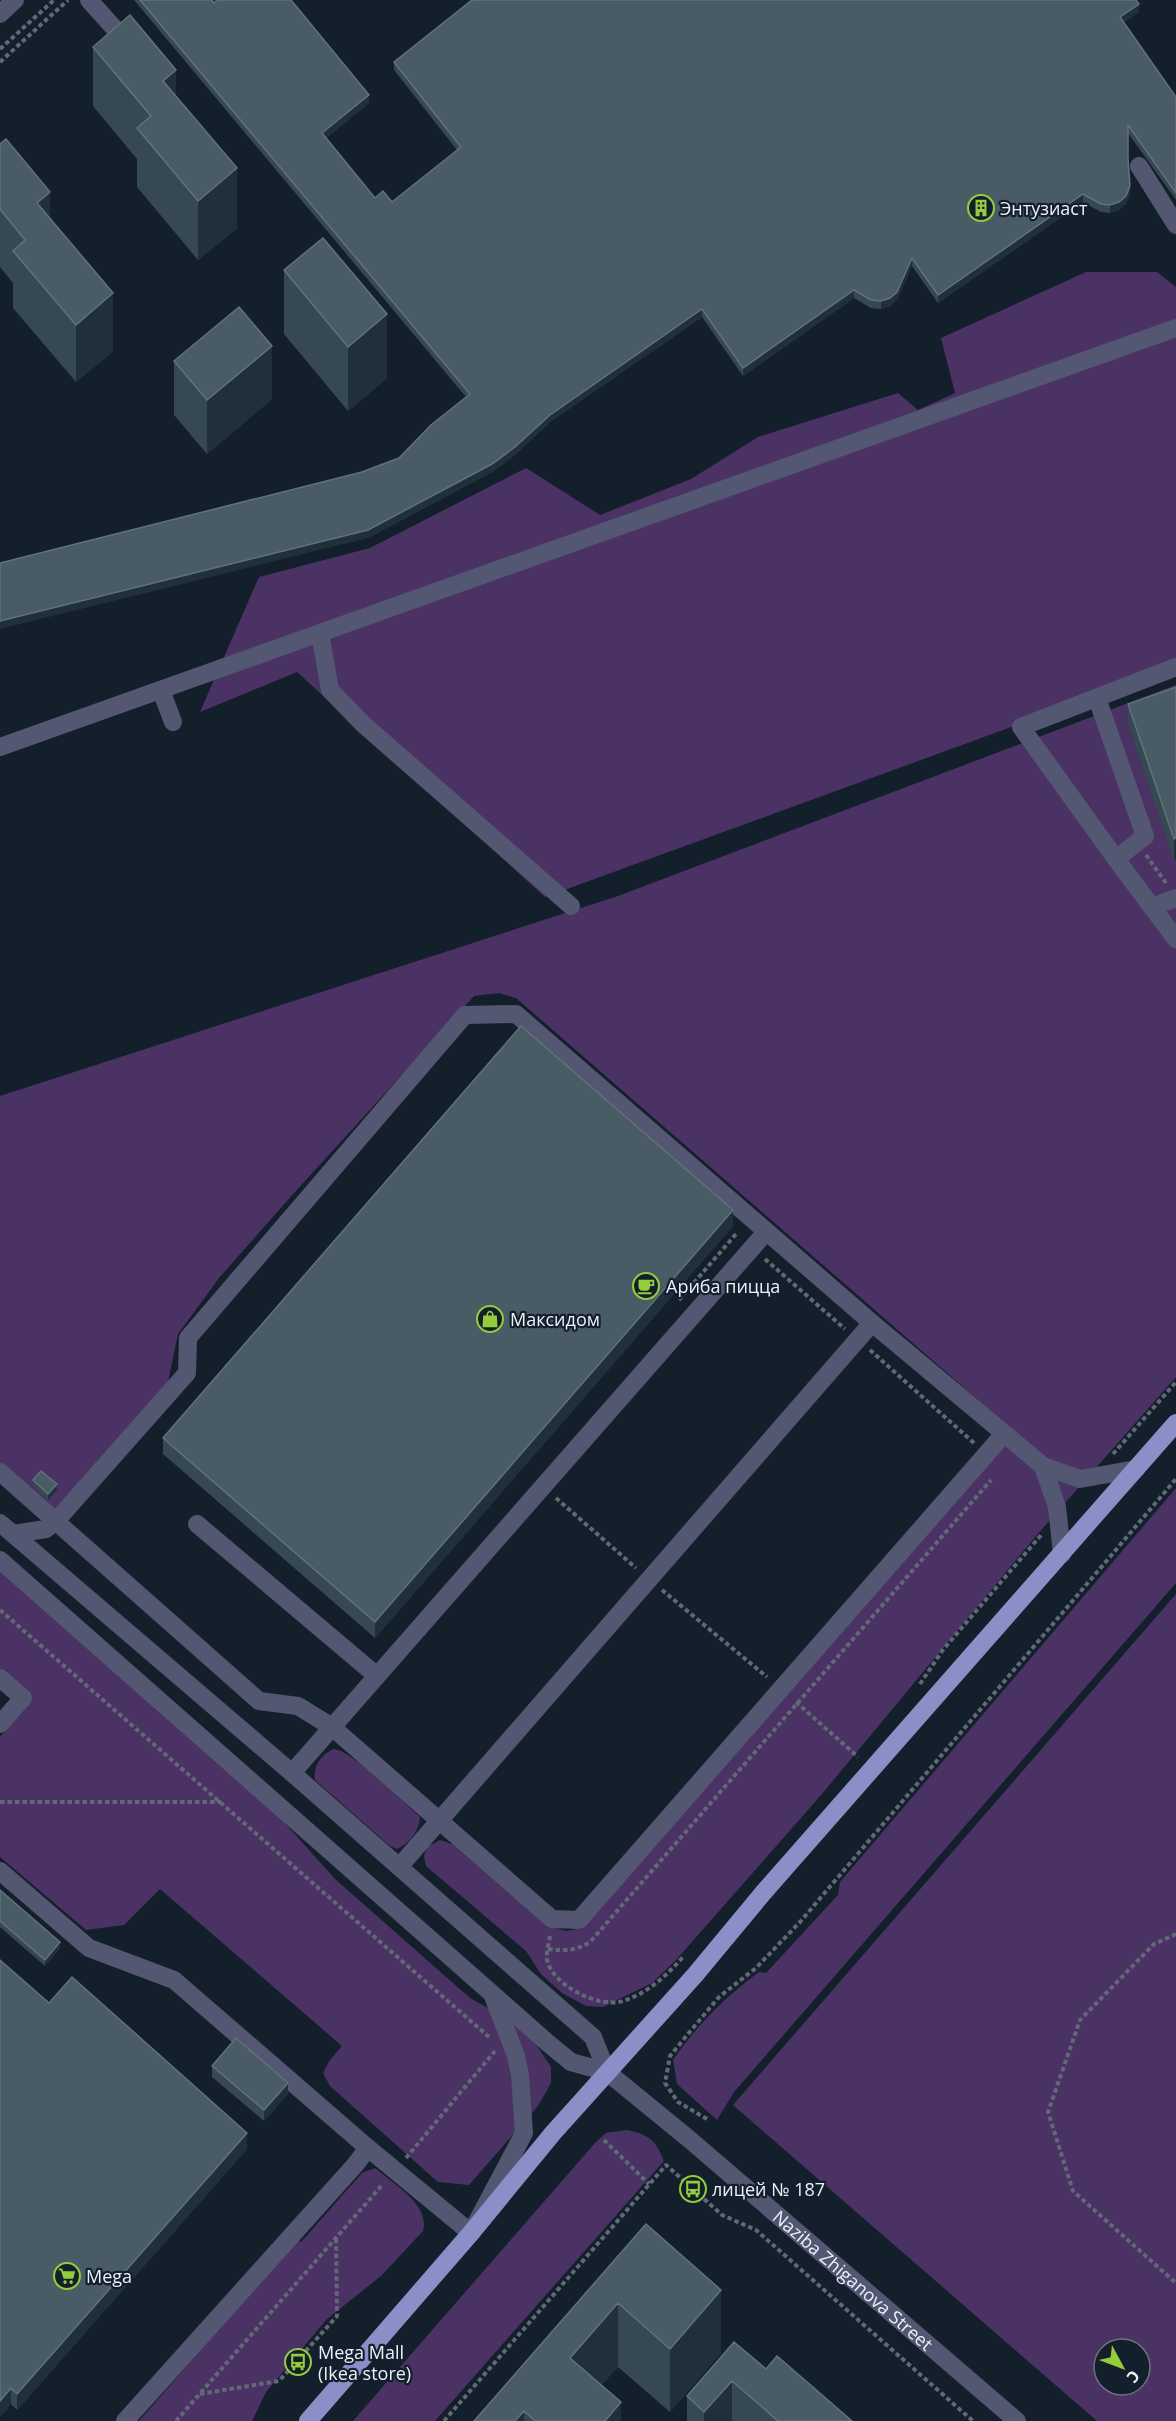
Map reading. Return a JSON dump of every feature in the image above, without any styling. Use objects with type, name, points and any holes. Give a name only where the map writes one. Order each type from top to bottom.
[{"type":"main road","points":[[308,2421],[471,2233],[552,2133],[695,1975],[763,1893],[1176,1423]]},
{"type":"street","points":[[0,14],[15,0]]},
{"type":"street","points":[[89,0],[123,38]]},
{"type":"street","points":[[1139,166],[1176,225]]},
{"type":"street","points":[[0,747],[1176,328]]},
{"type":"street","points":[[320,633],[330,690],[363,724],[571,906]]},
{"type":"street","points":[[1176,667],[1021,727],[1176,939]]},
{"type":"street","points":[[161,690],[173,722]]},
{"type":"street","points":[[1097,698],[1144,836],[1116,859]]},
{"type":"street","points":[[1152,907],[1173,893]]},
{"type":"street","points":[[6,1529],[46,1529],[56,1521],[187,1373],[188,1338],[465,1015],[516,1014],[872,1323],[1003,1435],[1043,1466],[1080,1479],[1136,1468]]},
{"type":"street","points":[[292,1773],[766,1232]]},
{"type":"street","points":[[399,1867],[872,1323]]},
{"type":"street","points":[[0,1472],[259,1701],[298,1706],[332,1727],[552,1919],[579,1920],[1003,1435]]},
{"type":"street","points":[[1043,1466],[1057,1507],[1062,1554]]},
{"type":"street","points":[[196,1524],[377,1676]]},
{"type":"street","points":[[6,1529],[292,1773],[593,2037],[607,2072]]},
{"type":"street","points":[[0,1560],[571,2061],[607,2072]]},
{"type":"street","points":[[0,1678],[23,1698],[0,1724]]},
{"type":"street","points":[[0,1871],[88,1948],[174,1980],[395,2171],[471,2233],[524,2133],[520,2075],[516,2056],[491,1992]]},
{"type":"street","name":"Naziba Zhiganova Street","points":[[607,2072],[689,2139],[1017,2421]]},
{"type":"street","points":[[125,2421],[368,2148]]},
{"type":"path","points":[[0,50],[54,0]]},
{"type":"path","points":[[0,62],[68,0]]},
{"type":"path","points":[[1137,842],[1173,893]]},
{"type":"path","points":[[759,1254],[848,1331]]},
{"type":"path","points":[[867,1347],[975,1443]]},
{"type":"path","points":[[1107,1462],[1176,1382]]},
{"type":"path","points":[[548,1949],[566,1951],[582,1948],[591,1941],[994,1477]]},
{"type":"path","points":[[707,2119],[678,2102],[665,2083],[670,2056],[719,1997],[756,1968],[800,1922],[1176,1479]]},
{"type":"path","points":[[543,1487],[649,1580],[781,1688],[858,1756]]},
{"type":"path","points":[[915,1692],[942,1651],[1040,1538],[1050,1515],[1057,1507]]},
{"type":"path","points":[[0,1610],[490,2038]]},
{"type":"path","points":[[851,1766],[866,1748]]},
{"type":"path","points":[[0,1802],[221,1802]]},
{"type":"path","points":[[552,1919],[547,1959],[552,1972],[584,1997],[620,2002],[641,1994],[660,1982],[688,1952]]},
{"type":"path","points":[[1176,1934],[1154,1944],[1080,2020],[1048,2112],[1073,2192],[1176,2283]]},
{"type":"path","points":[[176,2421],[395,2171],[500,2046],[502,2054]]},
{"type":"path","points":[[604,2140],[649,2184]]},
{"type":"path","points":[[444,2421],[666,2165],[722,2215],[756,2230],[973,2421]]},
{"type":"path","points":[[199,2394],[279,2381],[337,2316],[336,2237]]},
{"type":"shaded area","points":[[1086,272],[1157,272],[1176,287],[1176,667],[545,897],[297,672],[200,712],[259,577],[370,548],[526,468],[600,515],[691,479],[758,437],[898,393],[918,410],[955,393],[941,338]]},
{"type":"shaded area","points":[[1176,685],[1176,1377],[1035,1537],[822,1794],[676,1960],[652,1983],[603,2007],[586,2006],[562,1993],[541,1974],[526,1951],[426,1866],[424,1856],[427,1847],[440,1840],[452,1844],[546,1925],[566,1931],[583,1928],[1015,1432],[516,998],[499,993],[474,996],[219,1278],[178,1334],[168,1382],[62,1504],[50,1511],[0,1468],[0,1096],[618,896]]},
{"type":"shaded area","points":[[1176,1488],[1176,1583],[734,2092],[717,2120],[677,2084],[673,2060],[682,2047],[712,2012],[734,1992],[759,1972],[766,1973],[838,1895],[840,1882]]},
{"type":"shaded area","points":[[0,1572],[274,1811],[335,1879],[470,1998],[510,2020],[532,2038],[551,2067],[551,2083],[538,2106],[469,2185],[438,2182],[330,2086],[323,2073],[342,2046],[160,1889],[124,1925],[86,1930],[0,1857],[0,1737],[28,1706],[0,1670]]},
{"type":"shaded area","points":[[1176,1594],[1176,2421],[1097,2421],[733,2105]]},
{"type":"shaded area","points":[[333,1749],[341,1751],[364,1767],[420,1817],[416,1832],[406,1843],[397,1849],[390,1846],[315,1780],[318,1762]]},
{"type":"shaded area","points":[[627,2130],[650,2139],[658,2148],[664,2161],[435,2421],[353,2421],[595,2143],[606,2133]]},
{"type":"shaded area","points":[[375,2168],[416,2203],[424,2221],[423,2231],[381,2276],[327,2319],[266,2392],[252,2421],[139,2421],[297,2239],[301,2242],[362,2173]]},
{"type":"building","points":[[140,0],[212,0],[214,3],[217,0],[291,0],[369,95],[322,133],[375,198],[383,191],[392,202],[461,147],[394,62],[472,0],[1136,0],[1139,4],[1120,17],[1176,97],[1176,193],[1128,125],[1130,186],[1126,196],[1110,205],[1101,204],[1083,194],[938,295],[912,258],[897,292],[890,298],[881,301],[871,300],[854,290],[743,368],[702,309],[550,415],[515,447],[492,464],[368,530],[0,621],[0,563],[362,472],[399,458],[431,425],[470,394]]},
{"type":"building","points":[[130,15],[176,70],[163,81],[237,168],[198,201],[137,128],[151,116],[93,47]]},
{"type":"building","points":[[6,139],[50,192],[37,203],[113,293],[76,325],[13,251],[25,240],[0,209],[0,144]]},
{"type":"building","points":[[323,238],[387,314],[348,347],[284,270]]},
{"type":"building","points":[[239,307],[272,346],[207,400],[174,361]]},
{"type":"building","points":[[1176,687],[1176,838],[1174,839],[1128,704]]},
{"type":"building","points":[[521,1026],[733,1210],[375,1622],[163,1438]]},
{"type":"building","points":[[41,1471],[57,1484],[48,1494],[33,1480]]},
{"type":"building","points":[[0,1890],[60,1942],[45,1960],[0,1921]]},
{"type":"building","name":"Mega","points":[[0,1960],[49,2003],[72,1977],[247,2133],[17,2394],[11,2388],[0,2401]]},
{"type":"building","points":[[236,2038],[288,2083],[264,2110],[212,2066]]},
{"type":"building","points":[[646,2224],[721,2290],[670,2349],[618,2303],[570,2358],[621,2402],[605,2421],[535,2421],[524,2411],[515,2421],[474,2421]]},
{"type":"building","points":[[734,2342],[766,2369],[777,2356],[852,2421],[778,2421],[732,2381],[704,2412],[687,2396]]},
{"type":"place","name":"Энтузиаст","points":[[981,208]]},
{"type":"place","name":"Ариба пицца","points":[[646,1286]]},
{"type":"place","name":"Максидом","points":[[490,1319]]},
{"type":"place","name":"лицей № 187","points":[[693,2189]]},
{"type":"place","name":"Mega","points":[[67,2276]]},
{"type":"place","name":"Mega Mall (Ikea store)","points":[[298,2362]]}]
